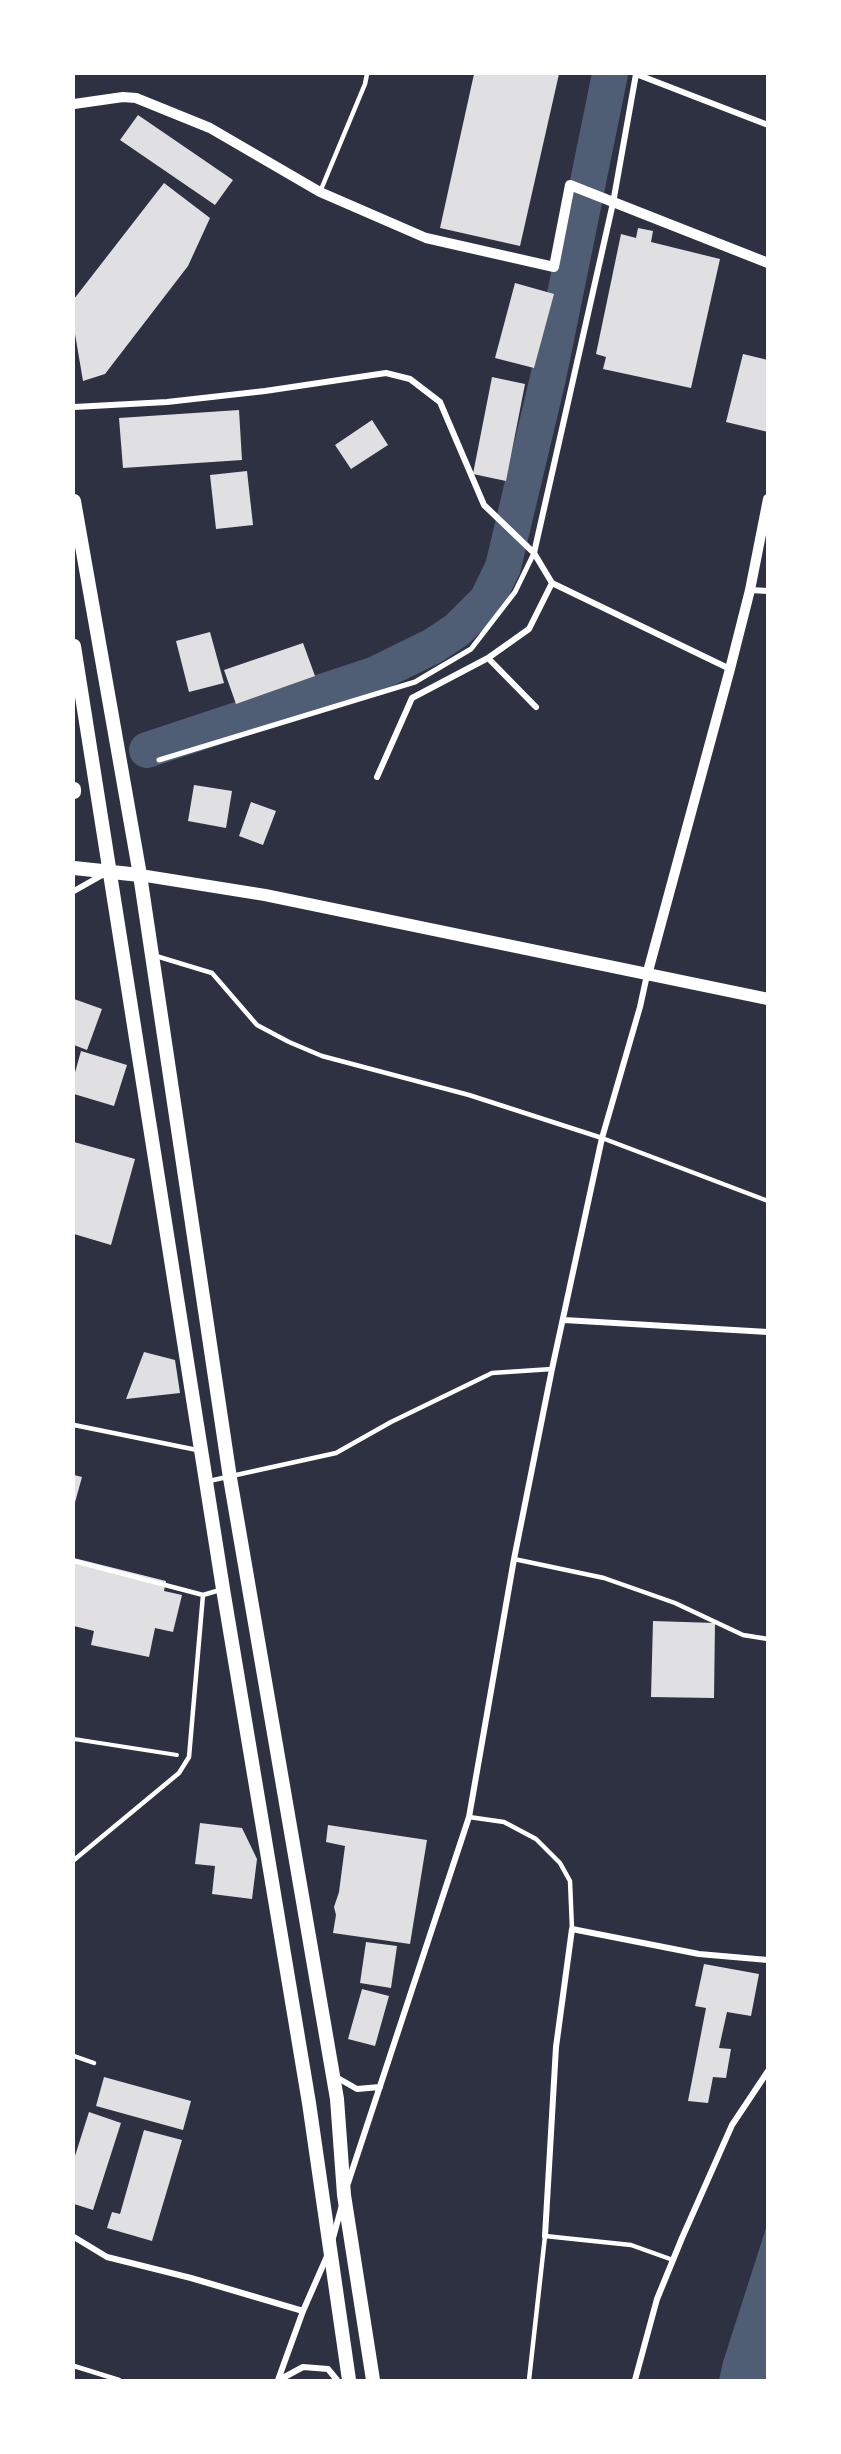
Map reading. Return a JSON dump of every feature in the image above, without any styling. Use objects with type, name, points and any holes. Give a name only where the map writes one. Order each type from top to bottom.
[{"type":"highway","points":[[74,501],[140,875],[230,1478],[337,2099],[344,2195],[373,2380]]},
{"type":"highway","points":[[74,646],[223,1589],[309,2103],[349,2380]]},
{"type":"highway","points":[[74,683],[76,663]]},
{"type":"highway","points":[[74,868],[140,875]]},
{"type":"main road","points":[[140,875],[265,895],[768,999]]},
{"type":"street","points":[[159,760],[415,682],[471,649],[515,592],[534,553],[613,203],[636,74],[768,125]]},
{"type":"street","points":[[74,104],[123,97],[136,98],[210,128],[320,192],[426,238],[554,267],[570,185],[768,263]]},
{"type":"street","points":[[74,407],[167,402],[265,391],[386,373],[410,379],[440,402],[484,505],[534,553],[552,583],[730,669]]},
{"type":"street","points":[[278,2380],[303,2311],[331,2247],[344,2195],[469,1817],[514,1559],[552,1369],[603,1138],[730,669],[750,590],[768,499]]},
{"type":"street","points":[[377,777],[412,698],[488,658],[529,629],[552,583]]},
{"type":"street","points":[[750,590],[768,591]]},
{"type":"street","points":[[488,658],[536,707]]},
{"type":"street","points":[[74,891],[110,871]]},
{"type":"street","points":[[564,1320],[768,1332]]},
{"type":"street","points":[[545,2236],[556,2047],[572,1929],[699,1954],[768,1960]]},
{"type":"street","points":[[635,2380],[657,2299],[673,2260],[732,2125],[768,2071]]},
{"type":"street","points":[[333,2076],[357,2089],[380,2086]]},
{"type":"street","points":[[74,2237],[107,2257],[191,2278],[303,2311]]},
{"type":"street","points":[[278,2380],[303,2367],[328,2369],[337,2380]]},
{"type":"lane","points":[[320,192],[365,84],[367,74]]},
{"type":"lane","points":[[150,954],[212,972],[257,1025],[321,1056],[469,1095],[603,1138],[768,1201]]},
{"type":"lane","points":[[207,1482],[336,1453],[391,1422],[492,1373],[552,1369]]},
{"type":"lane","points":[[74,1425],[202,1451]]},
{"type":"lane","points":[[514,1559],[604,1578],[675,1603],[743,1635],[768,1639]]},
{"type":"lane","points":[[74,1561],[203,1595],[223,1589]]},
{"type":"lane","points":[[74,1860],[179,1773],[189,1757],[203,1595]]},
{"type":"lane","points":[[469,1817],[504,1822],[536,1839],[560,1863],[570,1881],[572,1929]]},
{"type":"lane","points":[[74,2056],[94,2063]]},
{"type":"lane","points":[[529,2380],[545,2236],[631,2245],[673,2260]]},
{"type":"lane","points":[[74,2366],[118,2380]]},
{"type":"path","points":[[74,1739],[189,1757]]},
{"type":"water","points":[[767,2225],[767,2380],[719,2380],[723,2362]]},
{"type":"building","points":[[474,74],[559,74],[520,246],[440,228]]},
{"type":"building","points":[[138,115],[233,180],[215,205],[120,140]]},
{"type":"building","points":[[164,183],[210,218],[188,266],[105,374],[83,381],[74,328],[74,299]]},
{"type":"building","points":[[638,228],[653,231],[651,242],[720,259],[691,388],[603,369],[606,357],[596,354],[621,234],[636,238]]},
{"type":"building","points":[[515,283],[554,294],[534,368],[495,358]]},
{"type":"building","points":[[743,354],[768,360],[768,432],[726,422]]},
{"type":"building","points":[[492,377],[525,384],[506,481],[473,474]]},
{"type":"building","points":[[239,410],[242,460],[123,468],[119,418]]},
{"type":"building","points":[[372,420],[388,445],[351,469],[335,445]]},
{"type":"building","points":[[247,471],[253,525],[216,529],[210,475]]},
{"type":"building","points":[[210,632],[224,683],[189,692],[176,641]]},
{"type":"building","points":[[303,643],[315,676],[236,704],[224,670]]},
{"type":"building","points":[[194,785],[232,791],[226,828],[188,821]]},
{"type":"building","points":[[251,802],[276,811],[263,845],[239,836]]},
{"type":"building","points":[[74,999],[102,1009],[87,1050],[74,1045]]},
{"type":"building","points":[[81,1051],[127,1065],[114,1106],[74,1094],[74,1076]]},
{"type":"building","points":[[74,1142],[135,1159],[111,1245],[74,1234]]},
{"type":"building","points":[[144,1352],[175,1360],[180,1393],[126,1399]]},
{"type":"building","points":[[74,1475],[82,1477],[74,1506]]},
{"type":"building","points":[[74,1558],[166,1581],[164,1591],[182,1595],[173,1632],[155,1628],[149,1657],[91,1645],[94,1631],[74,1626]]},
{"type":"building","points":[[653,1621],[715,1623],[714,1698],[651,1697]]},
{"type":"building","points":[[200,1823],[242,1828],[257,1859],[252,1899],[212,1894],[215,1866],[195,1864]]},
{"type":"building","points":[[328,1825],[427,1840],[410,1944],[333,1933],[336,1915],[334,1907],[339,1892],[345,1846],[326,1842]]},
{"type":"building","points":[[366,1942],[397,1946],[391,1988],[360,1983]]},
{"type":"building","points":[[704,1964],[759,1974],[751,2016],[727,2012],[719,2048],[731,2049],[726,2078],[713,2077],[708,2103],[688,2101],[706,2008],[695,2006]]},
{"type":"building","points":[[362,1989],[389,1996],[375,2046],[348,2039]]},
{"type":"building","points":[[104,2077],[191,2101],[183,2130],[96,2106]]},
{"type":"building","points":[[89,2112],[121,2123],[93,2210],[74,2204],[74,2159]]},
{"type":"building","points":[[144,2130],[182,2140],[152,2241],[107,2228],[112,2212],[120,2214]]},
{"type":"waterway","points":[[147,750],[376,674],[433,646],[457,630],[487,600],[503,567],[548,378],[610,74]]}]
